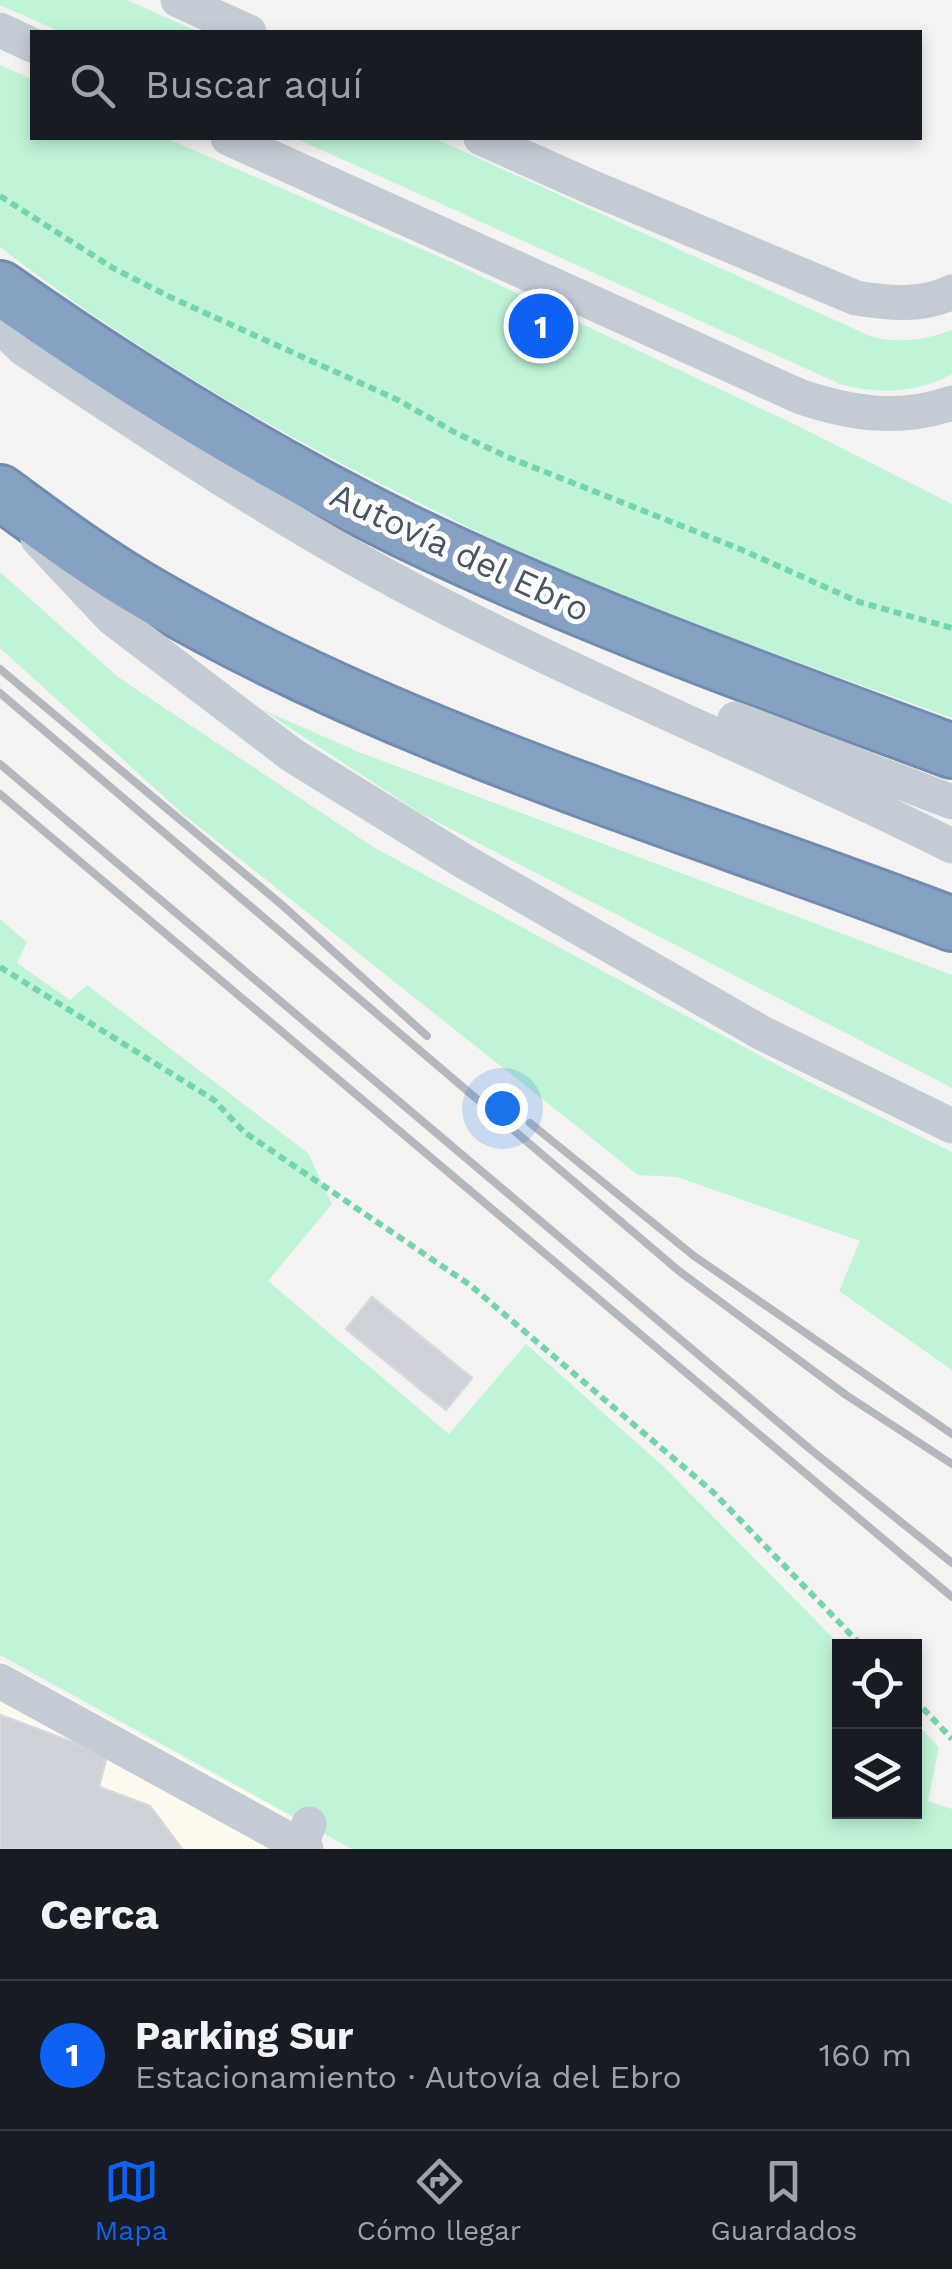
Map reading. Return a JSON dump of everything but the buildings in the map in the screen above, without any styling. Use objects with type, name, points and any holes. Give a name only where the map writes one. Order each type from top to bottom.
[{"type":"highway","name":"Autovía del Ebro","points":[[0,288],[194,414],[318,487],[403,530],[576,608],[952,751]]},
{"type":"highway","points":[[0,492],[154,597],[250,649],[351,696],[509,762],[952,924]]},
{"type":"street","points":[[178,0],[245,30]]},
{"type":"street","points":[[0,30],[30,44]]},
{"type":"street","points":[[232,140],[800,397],[842,410],[882,416],[952,404]]},
{"type":"street","points":[[485,140],[856,298],[896,304],[952,292]]},
{"type":"street","points":[[0,326],[24,348],[227,485],[323,542],[494,631],[952,846]]},
{"type":"street","points":[[0,492],[54,559],[112,618],[292,755],[465,862],[762,1033],[952,1126]]},
{"type":"street","points":[[494,631],[952,802]]},
{"type":"street","points":[[0,1682],[305,1841]]},
{"type":"path","points":[[0,196],[114,268],[172,298],[398,400],[510,458],[740,549],[859,602],[952,628]]},
{"type":"path","points":[[0,966],[214,1100],[244,1132],[470,1286],[714,1492],[855,1639]]},
{"type":"path","points":[[922,1707],[952,1739]]},
{"type":"shaded area","points":[[0,1660],[286,1814],[273,1849],[0,1849]]},
{"type":"green space","points":[[0,0],[127,0],[194,30],[56,30],[0,5]]},
{"type":"green space","points":[[0,65],[30,78],[30,140],[171,140],[451,262],[796,425],[952,504],[952,718],[690,622],[507,546],[260,419],[153,355],[0,247]]},
{"type":"green space","points":[[299,140],[438,140],[870,336],[911,340],[952,330],[952,374],[898,390],[840,384]]},
{"type":"green space","points":[[0,572],[118,677],[375,848],[809,1082],[952,1152],[952,1370],[839,1291],[860,1241],[677,1177],[638,1175],[183,814],[0,648]]},
{"type":"green space","points":[[261,709],[359,752],[952,975],[952,1088],[420,813]]},
{"type":"green space","points":[[0,919],[27,942],[17,963],[70,1000],[87,985],[308,1153],[332,1204],[268,1281],[449,1434],[526,1344],[664,1467],[834,1639],[832,1819],[922,1819],[922,1729],[939,1747],[928,1801],[952,1809],[952,1849],[352,1849],[0,1655]]},
{"type":"railway","points":[[0,669],[282,905],[427,1036]]},
{"type":"railway","points":[[0,693],[679,1271],[846,1395],[952,1464]]},
{"type":"railway","points":[[0,764],[810,1449],[952,1563]]},
{"type":"railway","points":[[0,794],[952,1597]]},
{"type":"railway","points":[[530,1123],[694,1256],[952,1434]]},
{"type":"place","name":"Parking Sur","points":[[541,326]]}]
